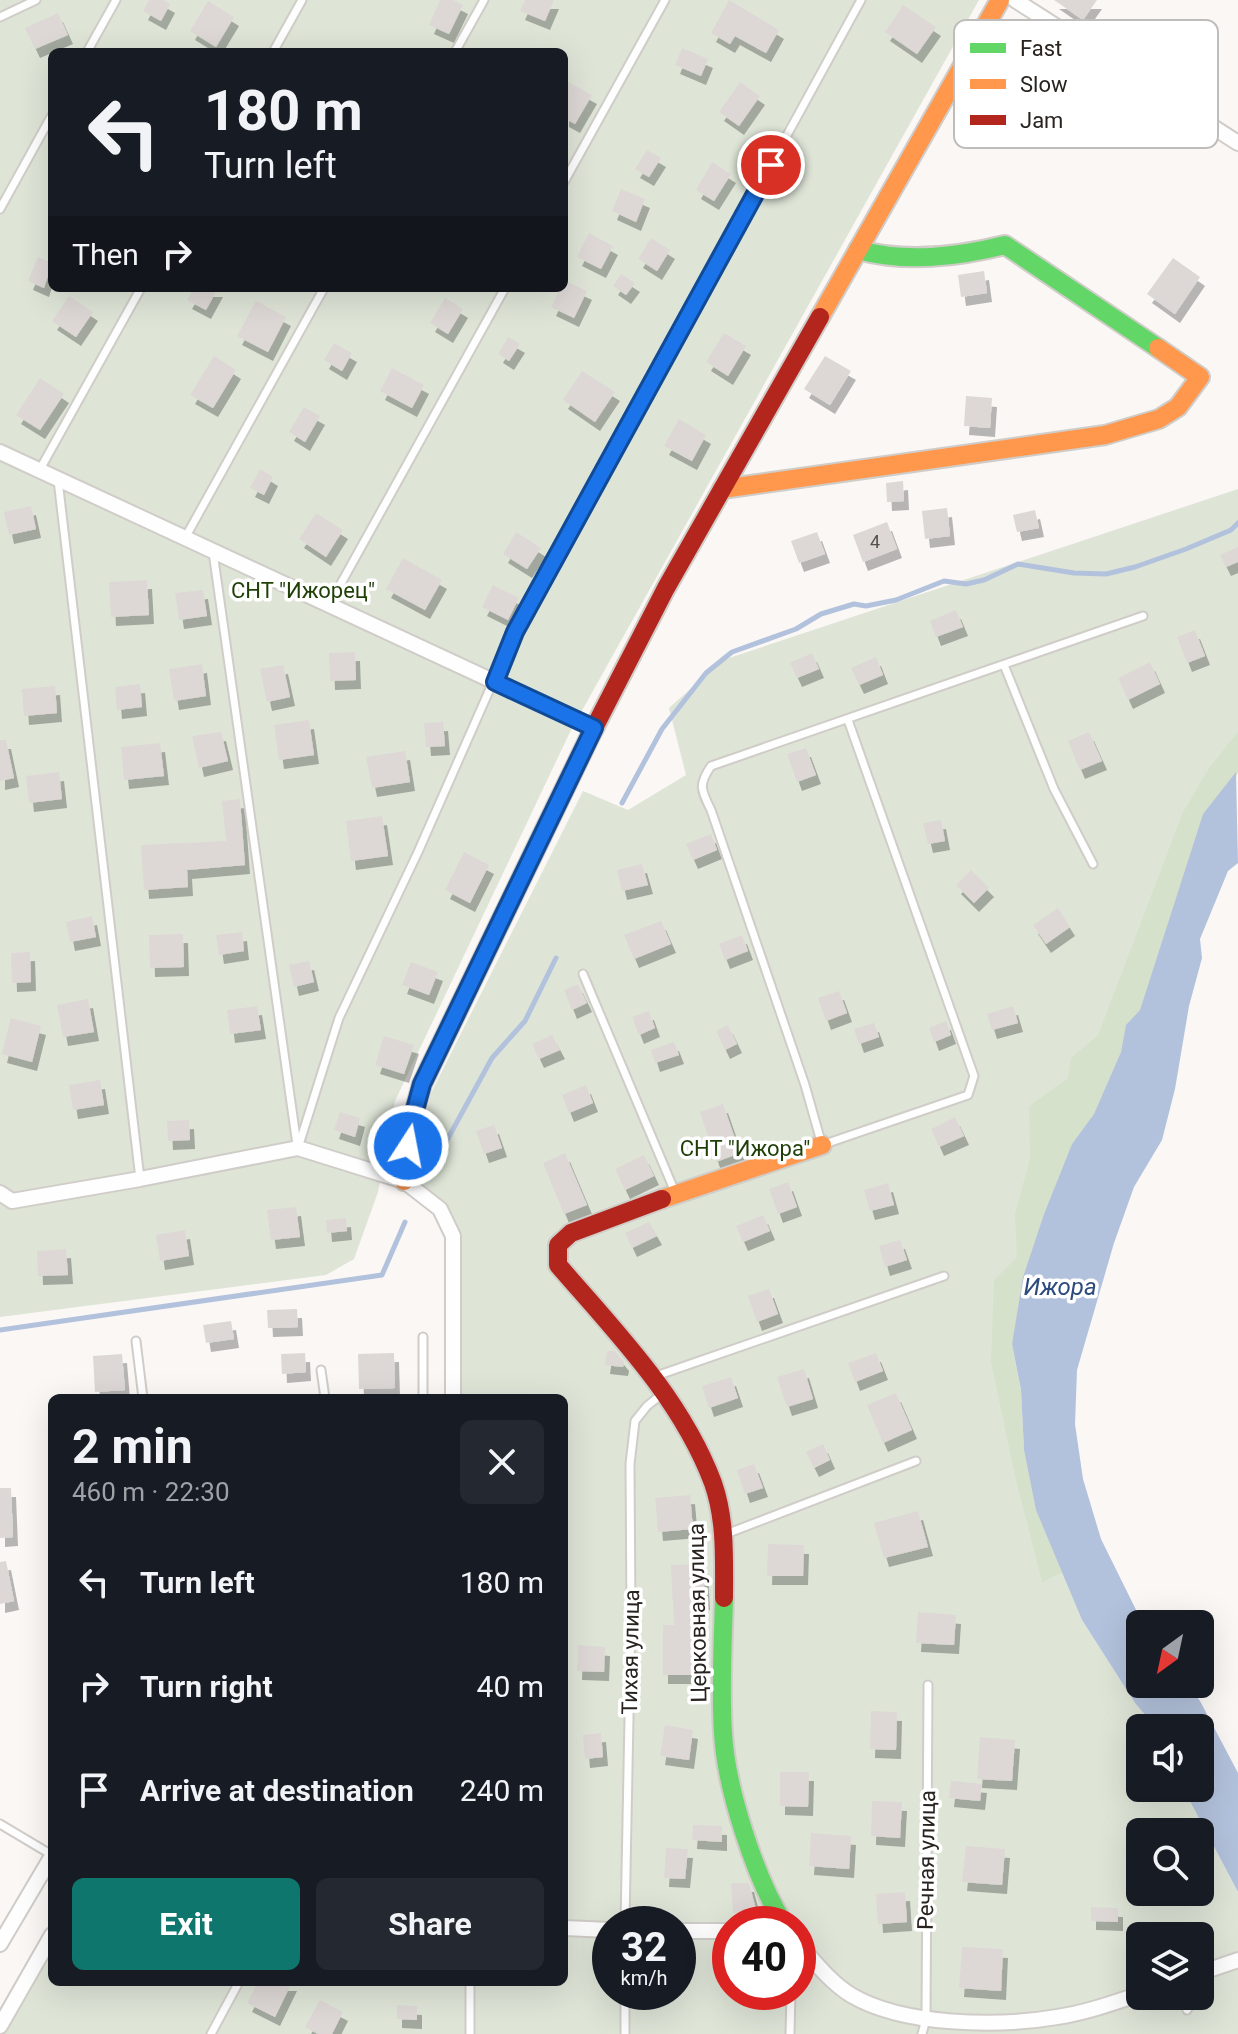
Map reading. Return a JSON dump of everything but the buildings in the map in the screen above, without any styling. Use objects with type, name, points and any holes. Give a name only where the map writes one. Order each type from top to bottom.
[{"type":"street","points":[[989,20],[1000,0]]},
{"type":"street","points":[[1015,0],[1046,20]]},
{"type":"street","points":[[404,1181],[410,1128],[422,1084],[594,728],[666,588],[954,81]]},
{"type":"street","points":[[1218,130],[1238,143]]},
{"type":"street","points":[[722,489],[1105,435],[1159,419],[1178,407],[1200,377],[1005,245],[963,256],[942,257],[871,254],[858,250]]},
{"type":"street","points":[[0,452],[594,728]]},
{"type":"street","points":[[675,1194],[822,1145]]},
{"type":"street","points":[[0,1193],[12,1201],[298,1148],[404,1181],[440,1209],[453,1236],[453,1394]]},
{"type":"street","name":"Церковная улица","points":[[675,1194],[571,1233],[558,1245],[558,1265],[659,1385],[688,1433],[713,1484],[724,1535],[723,1734],[733,1795],[773,1906]]},
{"type":"street","points":[[0,1944],[48,1862]]},
{"type":"street","points":[[568,1928],[592,1929]]},
{"type":"street","points":[[0,2026],[48,1942]]},
{"type":"street","points":[[1214,1968],[1238,1960]]},
{"type":"street","points":[[816,1964],[851,1994],[924,2026],[1056,2018],[1126,1999]]},
{"type":"lane","points":[[0,17],[36,0]]},
{"type":"lane","points":[[89,48],[116,0]]},
{"type":"lane","points":[[275,48],[302,0]]},
{"type":"lane","points":[[457,48],[484,0]]},
{"type":"lane","points":[[568,175],[665,0]]},
{"type":"lane","points":[[298,1148],[339,1018],[495,682],[515,632],[861,0]]},
{"type":"lane","points":[[0,209],[48,122]]},
{"type":"lane","points":[[39,471],[139,292]]},
{"type":"lane","points":[[184,538],[322,292]]},
{"type":"lane","points":[[329,605],[503,292]]},
{"type":"lane","points":[[58,480],[140,1179]]},
{"type":"lane","points":[[213,551],[298,1148]]},
{"type":"lane","points":[[848,720],[974,1076],[968,1095],[822,1145],[805,1085],[711,810],[701,791],[703,777],[711,766],[1143,616]]},
{"type":"lane","points":[[1004,665],[1054,789],[1093,864]]},
{"type":"lane","points":[[583,974],[675,1194]]},
{"type":"lane","points":[[659,1385],[944,1276]]},
{"type":"lane","points":[[423,1337],[423,1394]]},
{"type":"lane","points":[[136,1341],[143,1394]]},
{"type":"lane","points":[[321,1370],[324,1394]]},
{"type":"lane","name":"Тихая улица","points":[[625,1906],[631,1615],[630,1464],[635,1421],[659,1385]]},
{"type":"lane","points":[[724,1535],[916,1461]]},
{"type":"lane","name":"Речная улица","points":[[924,2026],[928,1685]]},
{"type":"lane","points":[[0,1824],[48,1853]]},
{"type":"lane","points":[[211,2034],[237,1986]]},
{"type":"lane","points":[[470,1986],[470,2034]]},
{"type":"lane","points":[[625,2010],[625,2034]]},
{"type":"lane","points":[[790,2034],[791,2010]]},
{"type":"green space","name":"СНТ \"Ижорец\"","points":[[0,0],[979,0],[968,20],[954,20],[954,45],[570,732],[395,1101],[378,1192],[354,1259],[326,1275],[0,1317]]},
{"type":"green space","name":"СНТ \"Ижора\"","points":[[1238,489],[1238,772],[1012,1344],[1024,1450],[1063,1572],[1082,1620],[1126,1689],[1126,1698],[1132,1698],[1144,1714],[1126,1714],[1126,1802],[1190,1802],[1199,1818],[1126,1818],[1126,1906],[1214,1906],[1214,1847],[1238,1892],[1238,2034],[0,2034],[0,2026],[48,1942],[48,1986],[568,1986],[568,1394],[453,1394],[453,1236],[440,1209],[404,1181],[418,1153],[431,1093],[583,791],[628,810],[686,775],[669,708],[723,660]]},
{"type":"green space","points":[[1238,732],[1238,772],[1203,814],[1140,1010],[1126,1025],[1121,1052],[1094,1114],[1072,1144],[1023,1277],[1012,1344],[1021,1390],[1024,1450],[1036,1510],[1063,1572],[1042,1582],[991,1362],[994,1280],[1017,1257],[1015,1214],[1030,1158],[1029,1106],[1068,1078],[1071,1058],[1098,1035],[1183,812],[1209,768]]},
{"type":"water","name":"Ижора","points":[[1236,772],[1238,863],[1228,871],[1200,939],[1202,958],[1162,1140],[1134,1187],[1114,1243],[1077,1370],[1075,1424],[1083,1479],[1101,1539],[1136,1610],[1126,1610],[1126,1689],[1082,1620],[1036,1510],[1024,1450],[1021,1390],[1012,1344],[1023,1277],[1044,1214],[1072,1144],[1094,1114],[1121,1052],[1126,1025],[1140,1010],[1203,814]]},
{"type":"water","name":"Ижора","points":[[1132,1698],[1198,1698],[1207,1714],[1144,1714]]},
{"type":"water","name":"Ижора","points":[[1214,1728],[1238,1773],[1238,1892],[1214,1847],[1214,1818],[1199,1818],[1190,1802],[1214,1802]]},
{"type":"waterway","points":[[622,803],[662,729],[706,673],[732,652],[796,629],[821,614],[854,604],[866,606],[896,600],[944,581],[966,584],[984,580],[1018,564],[1074,573],[1106,574],[1135,567],[1231,530],[1238,523]]},
{"type":"waterway","points":[[429,1173],[492,1058],[525,1021],[556,958]]},
{"type":"waterway","points":[[0,1330],[382,1275],[405,1222]]},
{"type":"traffic: fast","points":[[858,250],[895,256],[932,257],[1005,245],[1158,348]]},
{"type":"traffic: fast","points":[[724,1598],[722,1716],[725,1755],[744,1832],[774,1906]]},
{"type":"traffic: slow","points":[[989,20],[1000,0]]},
{"type":"traffic: slow","points":[[820,317],[954,81]]},
{"type":"traffic: slow","points":[[722,489],[1105,435],[1159,419],[1178,407],[1200,377],[1158,348]]},
{"type":"traffic: slow","points":[[404,1181],[410,1128],[422,1084],[591,734]]},
{"type":"traffic: slow","points":[[662,1199],[822,1145]]},
{"type":"traffic: jam","points":[[591,734],[666,588],[820,317]]},
{"type":"traffic: jam","points":[[662,1199],[571,1233],[558,1245],[558,1265],[645,1367],[700,1452],[720,1511],[724,1598]]},
{"type":"route","points":[[408,1146],[422,1084],[594,728],[495,682],[515,632],[771,165]]}]
